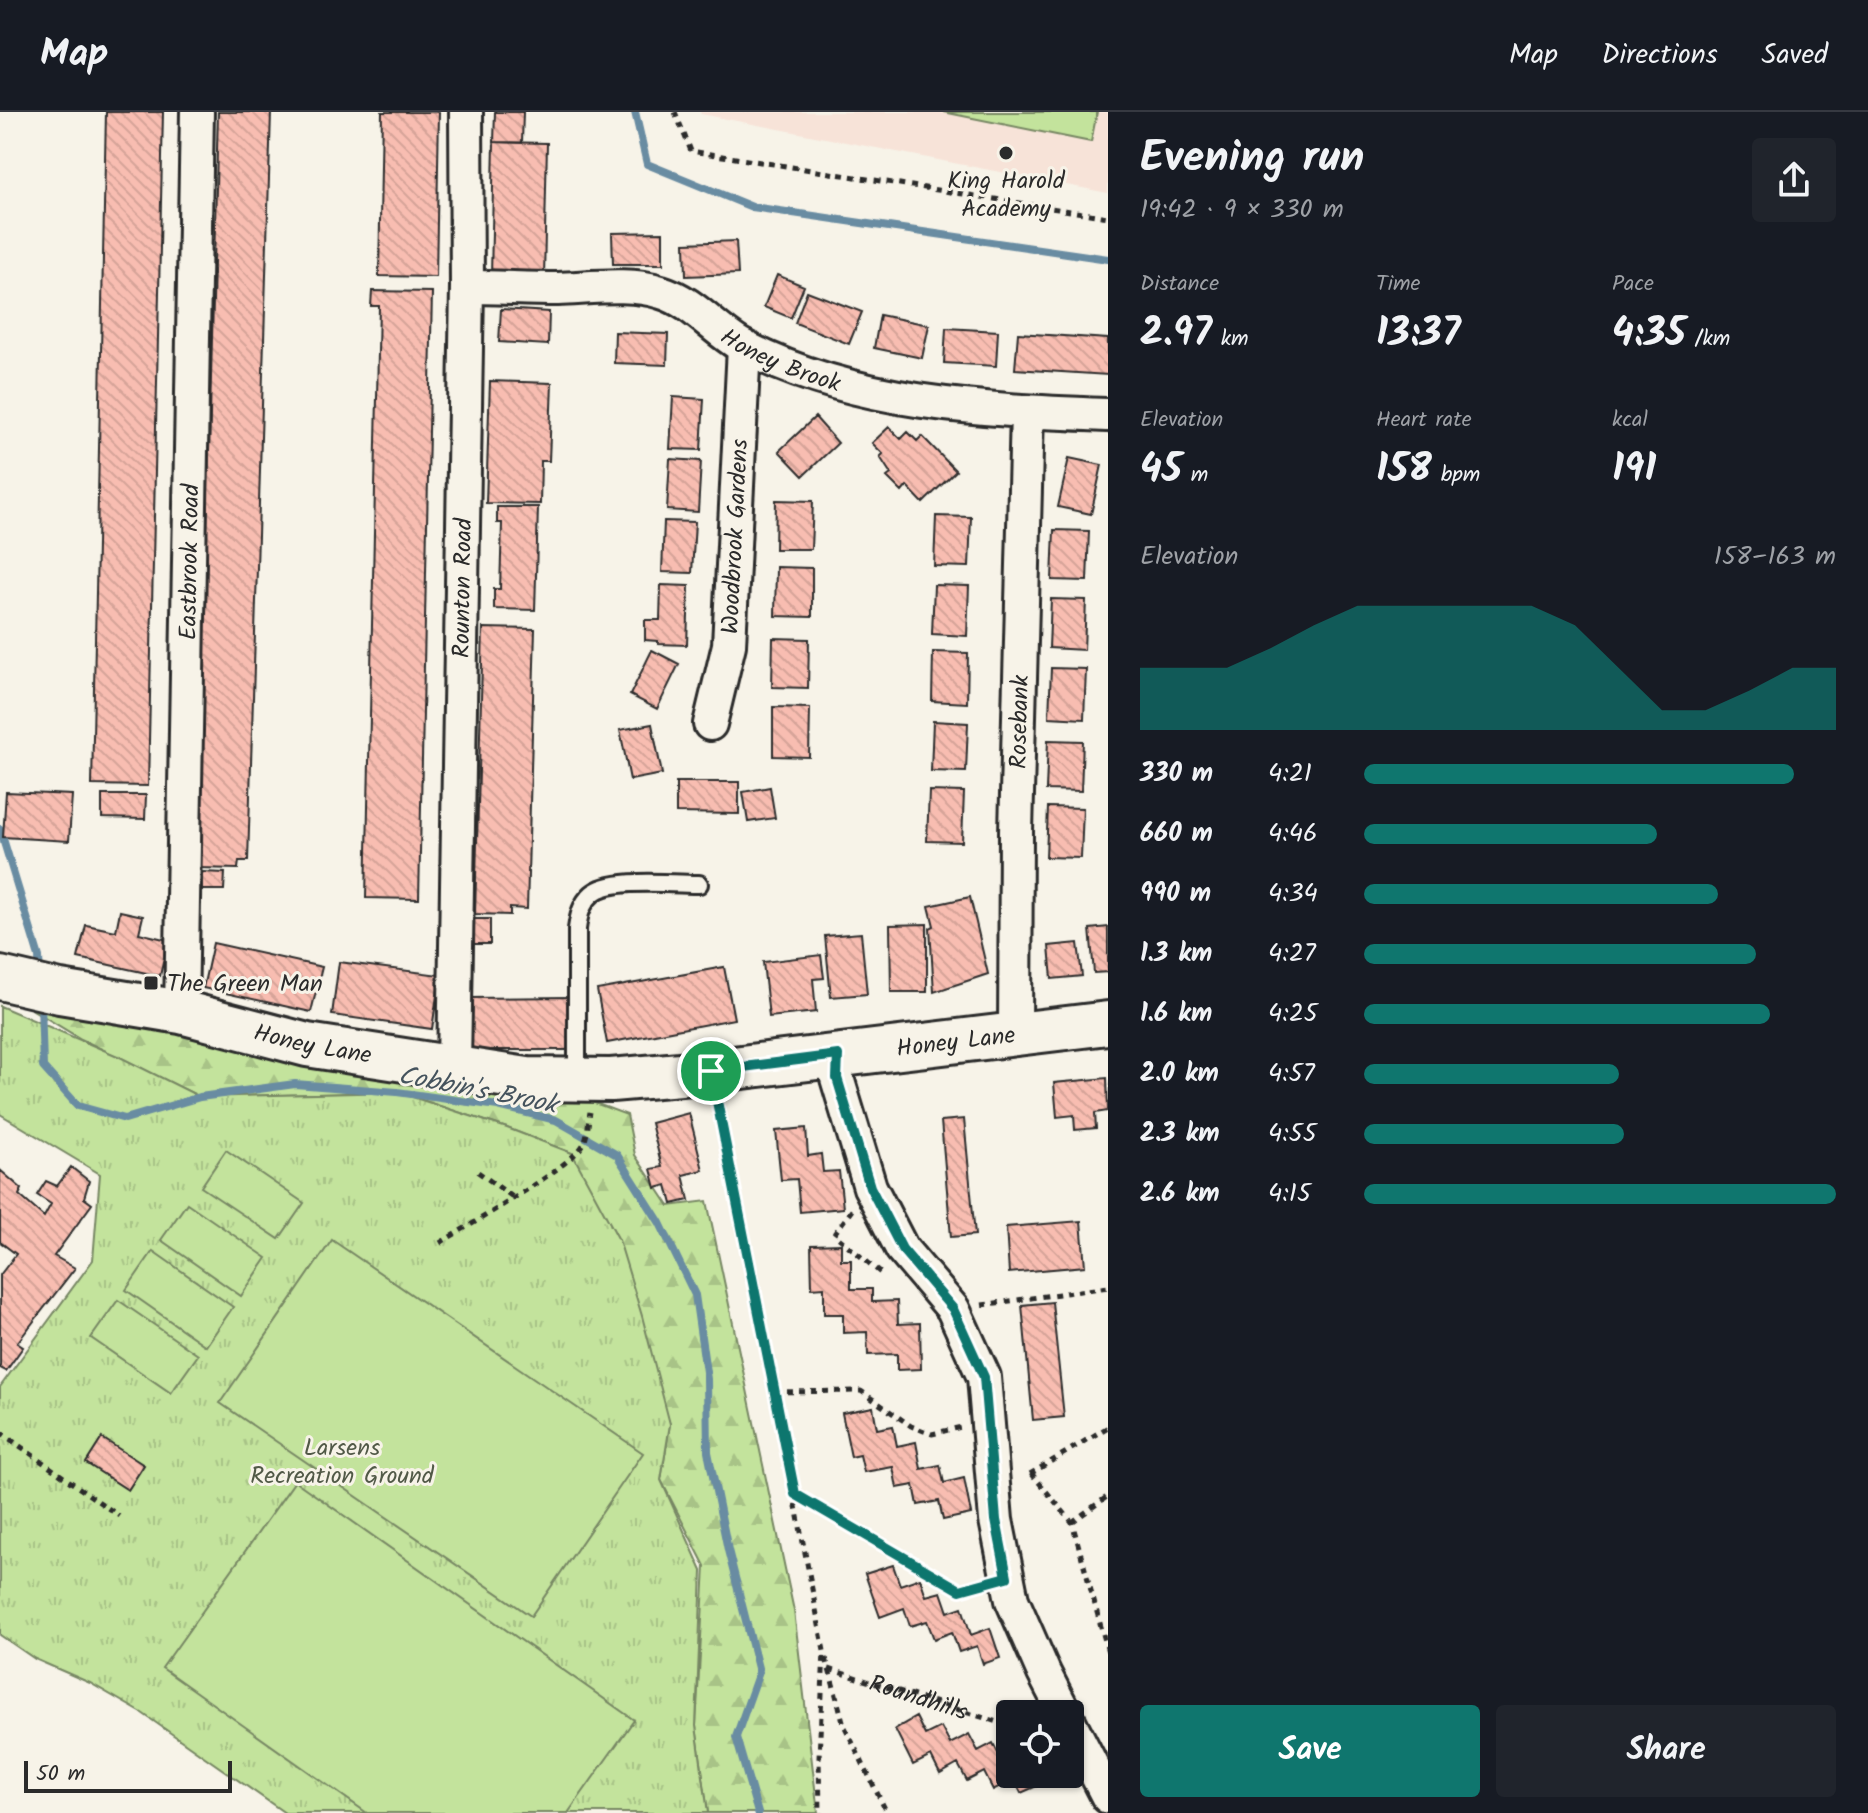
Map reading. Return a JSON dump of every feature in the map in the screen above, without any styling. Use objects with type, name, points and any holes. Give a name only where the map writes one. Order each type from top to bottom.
[{"type":"street","name":"Eastbrook Road","points":[[181,1012],[197,112]]},
{"type":"street","name":"Rounton Road","points":[[454,1066],[467,287],[466,112]]},
{"type":"street","name":"Honey Brook","points":[[467,287],[660,291],[691,306],[744,347],[828,380],[934,403],[1027,412],[1108,415]]},
{"type":"street","name":"Woodbrook Gardens","points":[[710,724],[729,645],[744,347]]},
{"type":"street","name":"Rosebank","points":[[1015,1034],[1016,832],[1027,412]]},
{"type":"street","name":"Honey Lane","points":[[8,980],[181,1012],[307,1045],[527,1079],[611,1080],[711,1071],[1108,1023]]},
{"type":"street","points":[[838,1055],[837,1078],[870,1187],[902,1249],[953,1309],[984,1377],[996,1520],[1012,1600],[1058,1700]]},
{"type":"street","points":[[1084,1747],[1105,1784]]},
{"type":"lane","points":[[577,1079],[577,929],[581,907],[594,891],[621,884],[699,884]]},
{"type":"path","points":[[675,112],[691,151],[1108,217]]},
{"type":"path","points":[[711,1071],[824,1651],[844,1725],[887,1813]]},
{"type":"path","points":[[440,1243],[514,1198],[576,1154],[584,1143],[587,1125]]},
{"type":"path","points":[[478,1172],[514,1198]]},
{"type":"path","points":[[953,1309],[1108,1287]]},
{"type":"path","points":[[775,1392],[861,1391],[911,1426],[932,1434],[988,1421]]},
{"type":"path","points":[[993,1485],[1031,1473],[1108,1427]]},
{"type":"path","points":[[0,1432],[119,1516]]},
{"type":"path","points":[[1031,1473],[1072,1522],[1108,1652]]},
{"type":"path","points":[[795,1494],[960,1590],[1007,1577]]},
{"type":"path","points":[[1072,1522],[1108,1496]]},
{"type":"path","points":[[820,1813],[824,1651]]},
{"type":"path","name":"Roundhills","points":[[829,1669],[996,1722]]},
{"type":"shaded area","name":"King Harold Academy","points":[[1108,112],[1108,193],[701,114]]},
{"type":"green space","points":[[943,112],[1097,112],[1091,142]]},
{"type":"green space","points":[[23,1004],[592,1102],[627,1115],[635,1155],[669,1206],[707,1201],[794,1611],[818,1813],[708,1813],[696,1726],[705,1566],[661,1480],[670,1424],[572,1153],[397,1092],[200,1097],[81,1039]]},
{"type":"green space","name":"Larsens Recreation Ground","points":[[0,1006],[120,1057],[200,1097],[397,1092],[572,1153],[619,1240],[670,1424],[661,1480],[702,1571],[696,1726],[708,1813],[285,1813],[142,1713],[90,1683],[35,1659],[0,1635],[0,1387],[93,1260],[100,1174],[0,1114]]},
{"type":"green space","points":[[226,1150],[304,1203],[279,1239],[201,1187]]},
{"type":"green space","points":[[187,1203],[267,1258],[241,1296],[161,1240]]},
{"type":"green space","points":[[332,1240],[643,1453],[531,1616],[220,1403]]},
{"type":"green space","points":[[153,1251],[233,1307],[206,1346],[126,1290]]},
{"type":"green space","points":[[118,1300],[198,1355],[171,1393],[91,1338]]},
{"type":"green space","points":[[295,1481],[634,1720],[568,1813],[367,1813],[162,1668]]},
{"type":"building","points":[[106,112],[163,112],[148,786],[92,785]]},
{"type":"building","points":[[218,112],[271,112],[248,861],[239,861],[238,869],[198,868]]},
{"type":"building","points":[[382,112],[439,112],[436,277],[379,276]]},
{"type":"building","points":[[495,112],[523,112],[522,143],[494,142]]},
{"type":"building","points":[[494,142],[547,143],[544,277],[491,276]]},
{"type":"building","points":[[663,232],[663,264],[613,264],[612,233]]},
{"type":"building","points":[[736,241],[738,274],[686,276],[685,243]]},
{"type":"building","points":[[777,275],[804,286],[791,318],[764,307]]},
{"type":"building","points":[[372,291],[432,292],[419,899],[366,898],[379,306],[371,306]]},
{"type":"building","points":[[807,291],[862,312],[849,344],[795,323]]},
{"type":"building","points":[[501,309],[549,312],[548,345],[499,342]]},
{"type":"building","points":[[880,315],[929,325],[922,358],[874,348]]},
{"type":"building","points":[[946,328],[998,331],[996,366],[944,363]]},
{"type":"building","points":[[615,332],[668,334],[667,365],[614,363]]},
{"type":"building","points":[[1018,333],[1108,339],[1108,375],[1015,369]]},
{"type":"building","points":[[490,381],[552,383],[549,461],[541,461],[540,504],[486,503]]},
{"type":"building","points":[[673,397],[704,399],[701,450],[670,449]]},
{"type":"building","points":[[815,417],[838,443],[803,476],[779,451]]},
{"type":"building","points":[[889,427],[901,439],[908,432],[917,441],[922,436],[956,471],[923,503],[907,486],[902,492],[887,477],[891,474],[880,457],[883,454],[872,443]]},
{"type":"building","points":[[1069,458],[1102,465],[1091,514],[1058,507]]},
{"type":"building","points":[[670,459],[701,461],[698,512],[667,510]]},
{"type":"building","points":[[776,500],[813,501],[811,549],[775,549]]},
{"type":"building","points":[[497,507],[538,507],[535,610],[494,609],[494,589],[500,589],[502,523],[497,523]]},
{"type":"building","points":[[936,516],[971,517],[969,567],[934,566]]},
{"type":"building","points":[[664,521],[695,522],[692,573],[662,572]]},
{"type":"building","points":[[1054,530],[1089,531],[1087,581],[1052,580]]},
{"type":"building","points":[[776,567],[812,568],[812,617],[775,616]]},
{"type":"building","points":[[661,585],[689,586],[687,645],[658,644],[658,641],[645,640],[645,620],[660,620]]},
{"type":"building","points":[[934,585],[969,586],[967,636],[932,634]]},
{"type":"building","points":[[1051,599],[1086,600],[1084,650],[1049,648]]},
{"type":"building","points":[[483,628],[535,629],[527,909],[510,908],[510,915],[475,914]]},
{"type":"building","points":[[773,638],[809,639],[808,688],[772,687]]},
{"type":"building","points":[[652,650],[679,664],[657,709],[630,695]]},
{"type":"building","points":[[933,652],[968,653],[967,703],[932,701]]},
{"type":"building","points":[[1051,668],[1086,669],[1084,719],[1049,717]]},
{"type":"building","points":[[773,707],[810,708],[809,757],[773,756]]},
{"type":"building","points":[[933,721],[968,723],[966,772],[931,771]]},
{"type":"building","points":[[652,724],[662,774],[630,780],[620,730]]},
{"type":"building","points":[[1048,740],[1083,741],[1081,791],[1046,790]]},
{"type":"building","points":[[676,782],[739,782],[739,814],[676,813]]},
{"type":"building","points":[[770,787],[775,818],[748,822],[743,792]]},
{"type":"building","points":[[929,791],[964,792],[962,842],[927,841]]},
{"type":"building","points":[[6,792],[72,795],[69,841],[3,837]]},
{"type":"building","points":[[102,795],[146,795],[145,819],[102,818]]},
{"type":"building","points":[[1048,807],[1083,808],[1081,858],[1046,857]]},
{"type":"building","points":[[202,872],[225,873],[224,890],[202,890]]},
{"type":"building","points":[[970,897],[988,974],[934,992],[930,928],[934,926],[929,906]]},
{"type":"building","points":[[120,911],[143,916],[139,933],[168,940],[160,976],[78,958],[86,925],[116,931]]},
{"type":"building","points":[[469,919],[490,919],[490,944],[468,944]]},
{"type":"building","points":[[927,924],[927,992],[891,992],[890,925]]},
{"type":"building","points":[[1108,927],[1108,972],[1094,973],[1090,929]]},
{"type":"building","points":[[861,933],[867,994],[831,997],[825,936]]},
{"type":"building","points":[[213,943],[322,967],[311,1012],[203,988]]},
{"type":"building","points":[[1078,943],[1082,976],[1052,979],[1049,946]]},
{"type":"building","points":[[821,955],[824,978],[813,979],[816,1012],[769,1017],[763,962]]},
{"type":"building","points":[[339,962],[440,975],[432,1029],[332,1015]]},
{"type":"building","points":[[724,967],[734,1019],[607,1043],[597,990]]},
{"type":"building","points":[[570,997],[570,1050],[466,1050],[466,998]]},
{"type":"building","points":[[1107,1078],[1108,1111],[1095,1113],[1096,1128],[1075,1130],[1074,1115],[1057,1117],[1054,1083]]},
{"type":"building","points":[[689,1113],[703,1170],[683,1175],[689,1200],[672,1204],[667,1185],[656,1188],[651,1169],[662,1167],[651,1123]]},
{"type":"building","points":[[964,1119],[975,1235],[951,1237],[941,1121]]},
{"type":"building","points":[[806,1128],[808,1156],[821,1154],[823,1172],[839,1171],[843,1208],[800,1212],[797,1179],[781,1180],[776,1131]]},
{"type":"building","points":[[71,1167],[89,1181],[84,1198],[92,1204],[54,1256],[75,1268],[17,1343],[23,1347],[6,1371],[0,1368],[0,1275],[16,1254],[0,1242],[0,1170],[22,1189],[19,1195],[44,1217],[51,1204],[37,1195],[46,1181],[57,1186]]},
{"type":"building","points":[[1081,1221],[1085,1266],[1009,1273],[1006,1227]]},
{"type":"building","points":[[841,1244],[841,1260],[851,1260],[851,1289],[872,1289],[872,1302],[897,1301],[898,1324],[920,1323],[921,1369],[897,1370],[897,1354],[868,1355],[867,1332],[843,1333],[843,1314],[824,1314],[824,1287],[812,1288],[811,1245]]},
{"type":"building","points":[[1052,1302],[1064,1417],[1033,1420],[1022,1305]]},
{"type":"building","points":[[873,1407],[877,1429],[893,1426],[897,1446],[916,1442],[921,1469],[940,1465],[944,1483],[964,1478],[971,1514],[943,1520],[939,1501],[918,1505],[914,1485],[897,1488],[893,1467],[864,1472],[860,1455],[851,1457],[842,1413]]},
{"type":"building","points":[[102,1438],[144,1465],[128,1490],[86,1463]]},
{"type":"building","points":[[893,1565],[900,1585],[920,1578],[926,1596],[941,1592],[948,1612],[962,1607],[971,1635],[990,1628],[1000,1658],[983,1664],[977,1646],[959,1652],[952,1632],[934,1639],[927,1621],[910,1626],[904,1608],[880,1617],[865,1574]]},
{"type":"building","points":[[916,1717],[925,1735],[941,1727],[950,1744],[969,1734],[978,1751],[993,1743],[996,1749],[997,1788],[993,1790],[984,1772],[967,1781],[958,1764],[940,1774],[931,1756],[913,1765],[895,1729]]},
{"type":"waterway","points":[[635,112],[647,164],[752,207],[1108,259]]},
{"type":"waterway","name":"Cobbin's Brook","points":[[0,829],[39,957],[40,976]]},
{"type":"waterway","name":"Cobbin's Brook","points":[[41,1002],[43,1067],[78,1106],[125,1119],[200,1097],[295,1084],[397,1092],[498,1106],[556,1120],[617,1155],[660,1223],[695,1295],[707,1379],[708,1452],[728,1550],[759,1672],[736,1737],[758,1813]]},
{"type":"place","name":"King Harold Academy","points":[[1006,153]]},
{"type":"place","name":"The Green Man","points":[[151,983]]},
{"type":"route","points":[[838,1055],[837,1078],[870,1187],[902,1249],[953,1309],[984,1377],[996,1520],[1007,1577],[960,1590],[795,1494],[711,1071],[838,1055]]}]
